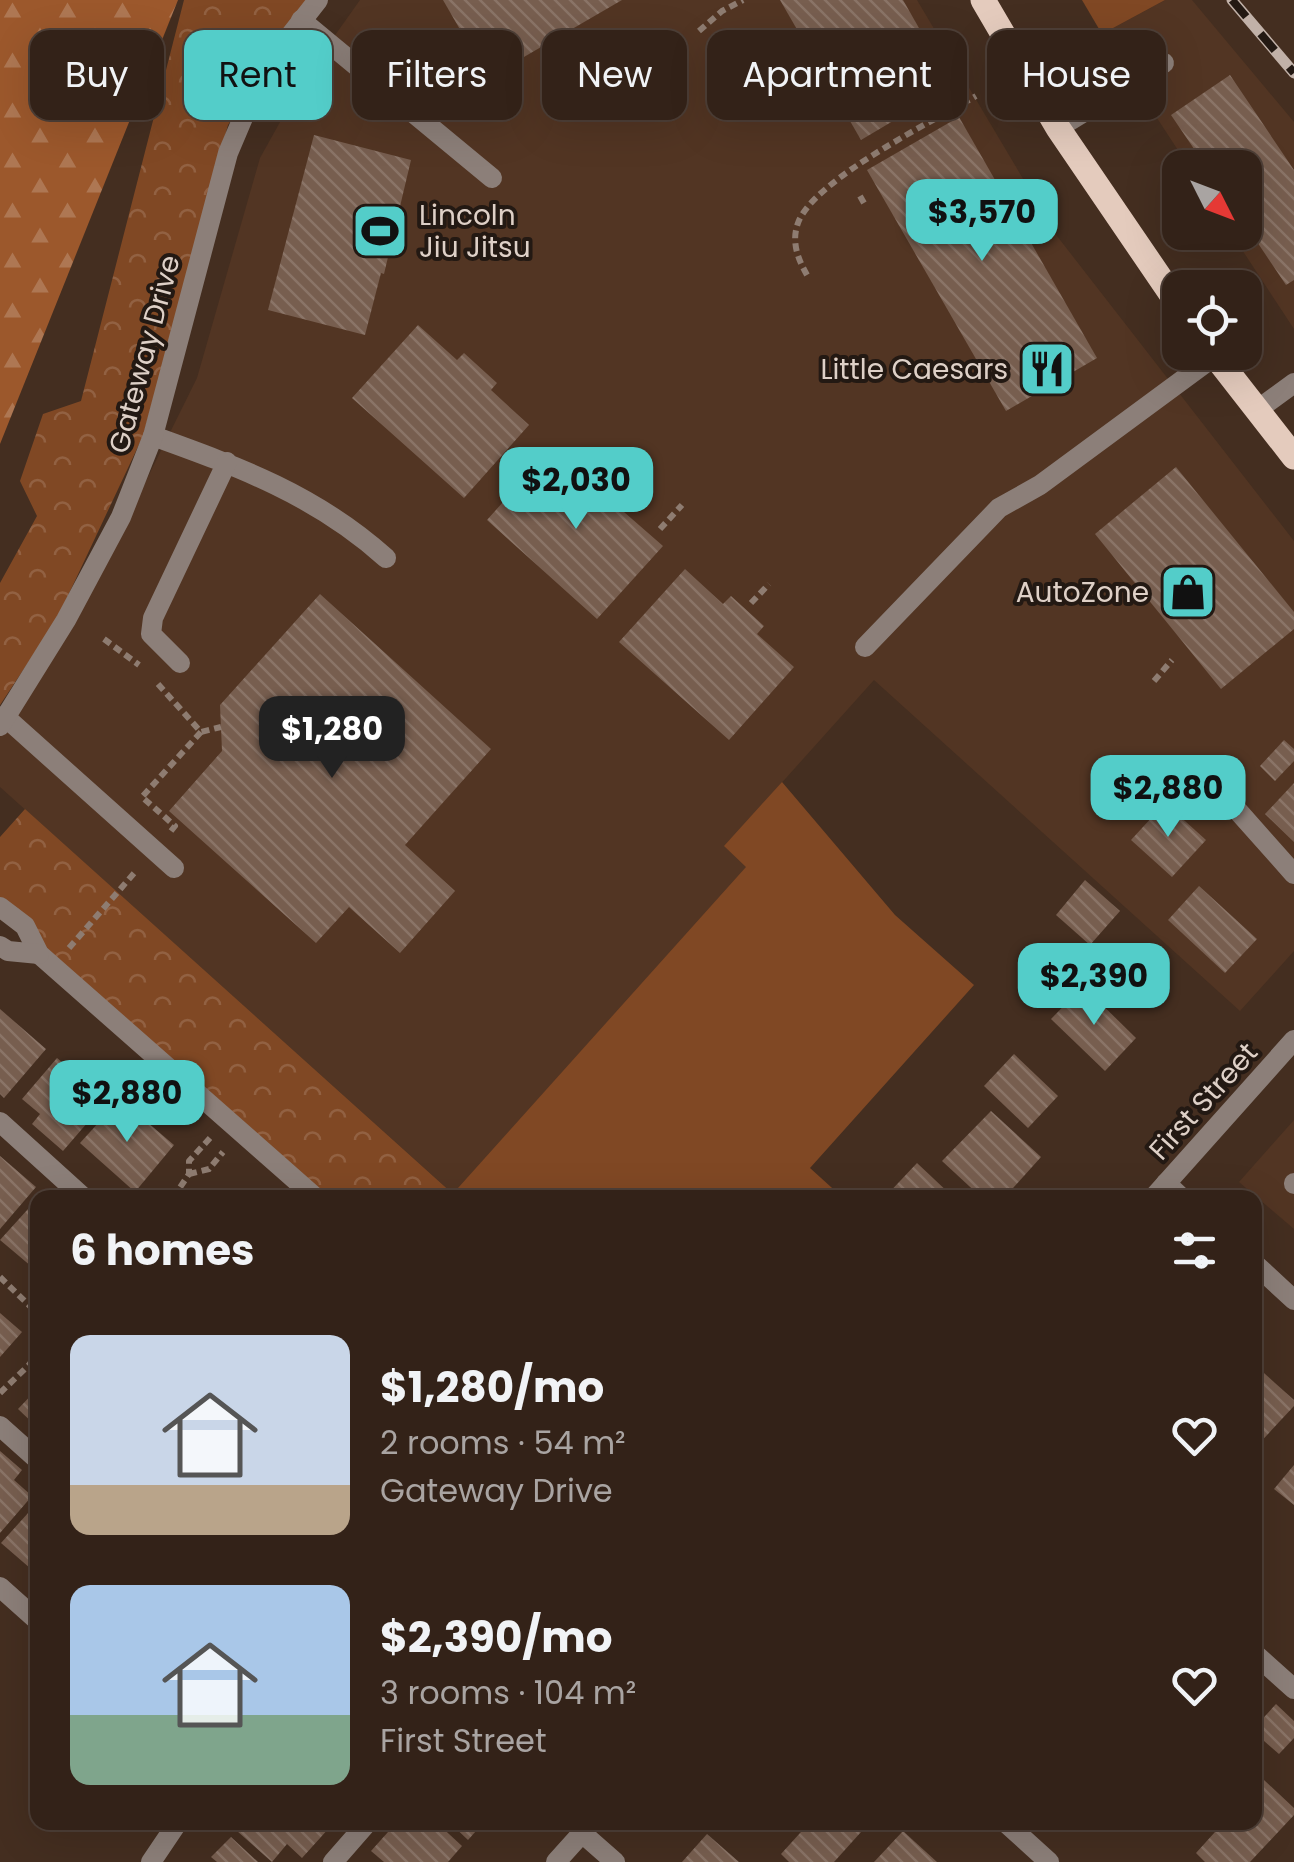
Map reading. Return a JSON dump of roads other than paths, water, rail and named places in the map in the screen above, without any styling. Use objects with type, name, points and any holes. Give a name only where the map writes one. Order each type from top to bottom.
[{"type":"main road","points":[[983,0],[1058,128],[1162,281]]},
{"type":"main road","points":[[1226,370],[1294,457]]},
{"type":"street","name":"Gateway Drive","points":[[1,721],[36,670],[96,567],[142,467],[228,153],[254,92],[318,0]]},
{"type":"street","points":[[301,20],[492,178]]},
{"type":"street","points":[[1058,128],[1071,120]]},
{"type":"street","points":[[865,647],[1000,508],[1040,485],[1193,370]]},
{"type":"street","points":[[1257,410],[1294,383]]},
{"type":"street","points":[[152,436],[250,470],[320,508],[386,558]]},
{"type":"street","points":[[180,664],[152,634],[153,618],[227,462]]},
{"type":"street","points":[[1,721],[174,868]]},
{"type":"street","points":[[1238,811],[1294,874]]},
{"type":"street","points":[[0,907],[26,926],[39,954],[307,1190]]},
{"type":"street","points":[[0,946],[8,952],[39,954]]},
{"type":"street","name":"First Street","points":[[1169,1190],[1294,1040]]},
{"type":"street","points":[[0,1122],[75,1190]]},
{"type":"street","points":[[1262,1270],[1294,1300]]},
{"type":"street","points":[[0,1426],[30,1453]]},
{"type":"street","points":[[0,1588],[30,1614]]},
{"type":"street","points":[[1262,1660],[1294,1689]]},
{"type":"street","points":[[150,1862],[172,1830]]},
{"type":"street","points":[[332,1862],[361,1830]]},
{"type":"street","points":[[556,1862],[585,1830]]},
{"type":"street","points":[[589,1830],[615,1862]]},
{"type":"street","points":[[1014,1830],[1049,1862]]},
{"type":"railway","points":[[1232,0],[1294,73]]},
{"type":"place","name":"Lincoln Jiu Jitsu","points":[[380,231]]},
{"type":"place","name":"Little Caesars","points":[[1047,369]]},
{"type":"place","name":"AutoZone","points":[[1188,592]]}]
